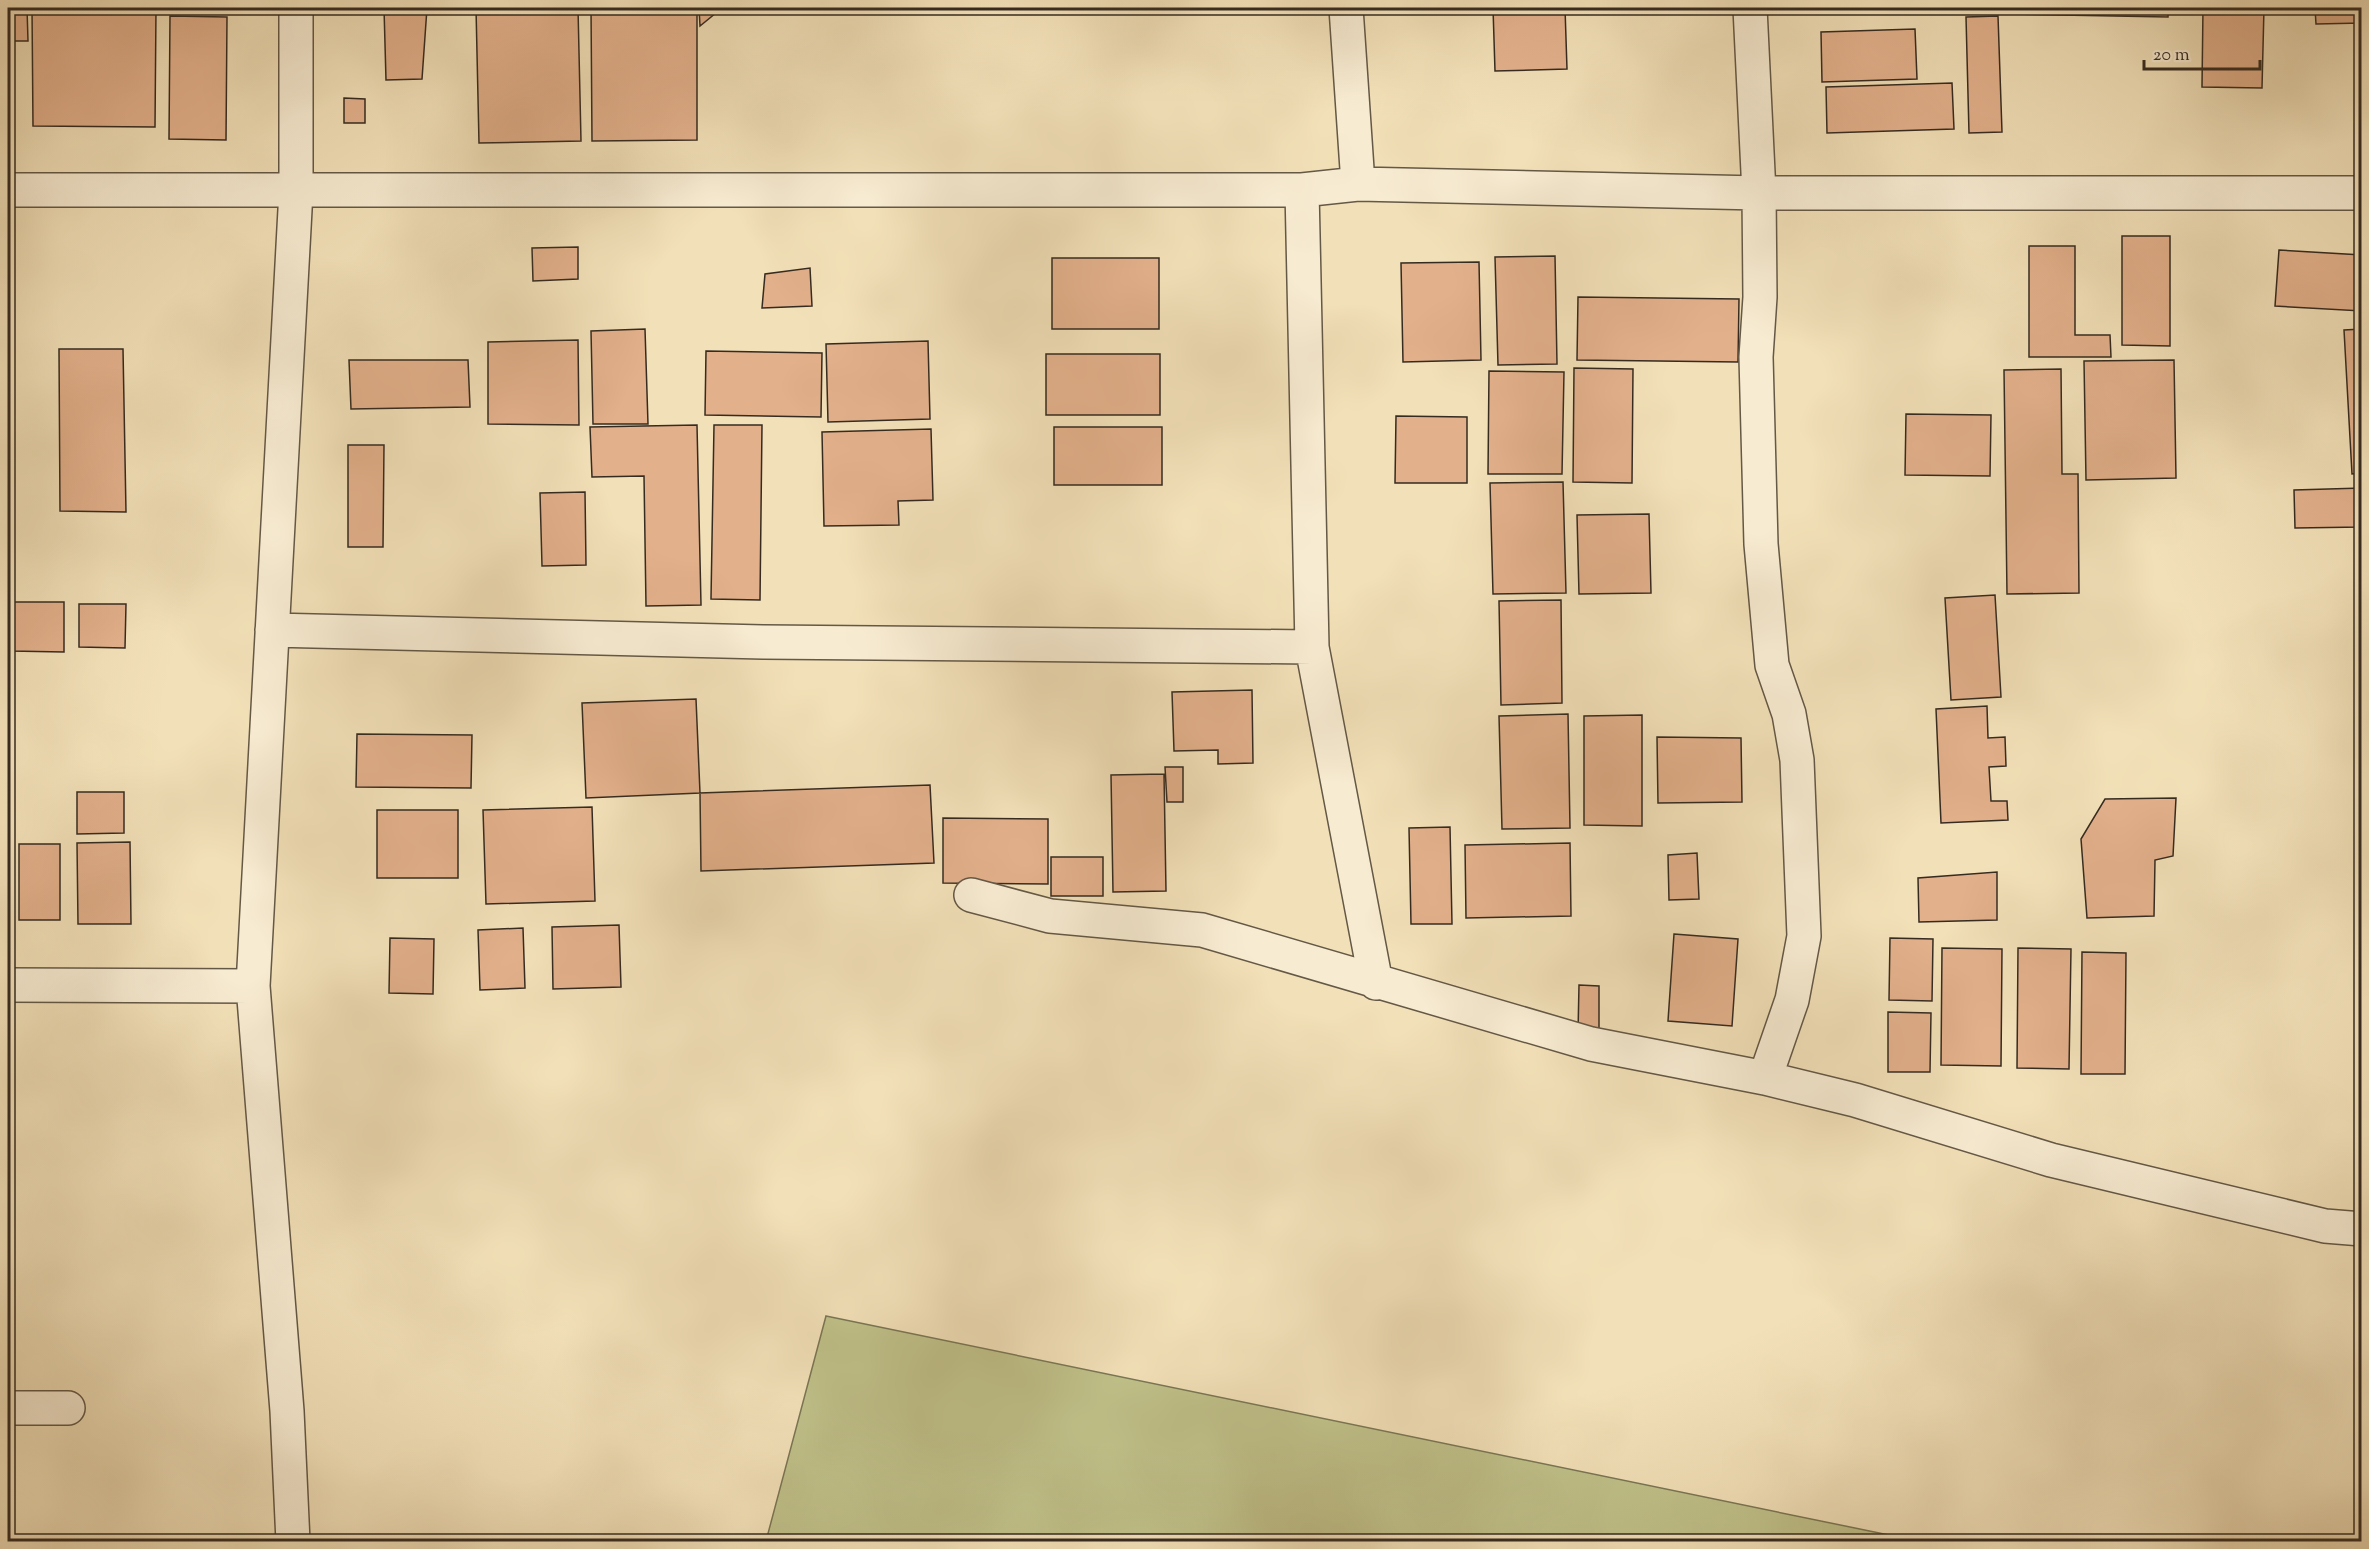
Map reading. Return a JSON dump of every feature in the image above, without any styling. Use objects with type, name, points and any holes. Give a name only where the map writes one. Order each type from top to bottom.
[{"type":"street","points":[[293,1542],[287,1411],[253,986],[296,191],[296,8]]},
{"type":"street","points":[[1346,8],[1358,184]]},
{"type":"street","points":[[1750,8],[1759,193],[1760,297],[1756,357],[1761,544],[1772,665],[1789,714],[1797,760],[1804,936],[1792,1000],[1765,1078]]},
{"type":"street","points":[[8,190],[1302,190],[1358,184],[1759,193],[2361,193]]},
{"type":"street","points":[[1302,190],[1312,647],[1376,982]]},
{"type":"street","points":[[272,630],[763,642],[1312,647]]},
{"type":"street","points":[[971,896],[1050,916],[1202,930],[1591,1044],[1765,1078],[1855,1100],[2051,1160],[2325,1226],[2361,1229]]},
{"type":"street","points":[[8,985],[253,986]]},
{"type":"street","points":[[8,1408],[68,1408]]},
{"type":"green space","points":[[826,1316],[1918,1541],[766,1541]]},
{"type":"building","points":[[8,8],[27,8],[28,41],[8,41]]},
{"type":"building","points":[[32,8],[156,8],[155,127],[33,126]]},
{"type":"building","points":[[384,8],[427,8],[422,79],[386,80]]},
{"type":"building","points":[[476,8],[578,8],[581,141],[479,143]]},
{"type":"building","points":[[591,8],[697,8],[697,140],[592,141]]},
{"type":"building","points":[[699,8],[722,8],[700,26]]},
{"type":"building","points":[[1493,8],[1565,8],[1567,69],[1495,71]]},
{"type":"building","points":[[2012,8],[2168,8],[2168,17],[2012,14]]},
{"type":"building","points":[[2203,8],[2264,8],[2262,88],[2202,87]]},
{"type":"building","points":[[2315,8],[2362,8],[2362,23],[2316,24]]},
{"type":"building","points":[[170,16],[227,17],[226,140],[169,139]]},
{"type":"building","points":[[1998,16],[2002,132],[1969,133],[1966,17]]},
{"type":"building","points":[[1915,29],[1917,79],[1822,82],[1821,32]]},
{"type":"building","points":[[1952,83],[1954,129],[1827,133],[1826,87]]},
{"type":"building","points":[[344,98],[365,99],[365,123],[344,123]]},
{"type":"building","points":[[2122,236],[2170,236],[2170,346],[2122,345]]},
{"type":"building","points":[[2029,246],[2075,246],[2075,335],[2110,335],[2111,357],[2029,357]]},
{"type":"building","points":[[578,247],[578,279],[533,281],[532,248]]},
{"type":"building","points":[[2279,250],[2362,255],[2362,311],[2275,306]]},
{"type":"building","points":[[1555,256],[1557,364],[1498,365],[1495,257]]},
{"type":"building","points":[[1052,258],[1159,258],[1159,329],[1052,329]]},
{"type":"building","points":[[1479,262],[1481,360],[1403,362],[1401,263]]},
{"type":"building","points":[[810,268],[812,306],[762,308],[765,274]]},
{"type":"building","points":[[1578,297],[1739,299],[1738,362],[1577,360]]},
{"type":"building","points":[[645,329],[648,424],[593,424],[591,331]]},
{"type":"building","points":[[2362,329],[2362,473],[2352,474],[2344,330]]},
{"type":"building","points":[[578,340],[579,425],[488,424],[488,342]]},
{"type":"building","points":[[928,341],[930,419],[828,422],[826,344]]},
{"type":"building","points":[[59,349],[123,349],[126,512],[60,511]]},
{"type":"building","points":[[706,351],[822,353],[821,417],[705,415]]},
{"type":"building","points":[[1046,354],[1160,354],[1160,415],[1046,415]]},
{"type":"building","points":[[349,360],[468,360],[470,407],[351,409]]},
{"type":"building","points":[[2174,360],[2176,478],[2086,480],[2084,361]]},
{"type":"building","points":[[1574,368],[1633,369],[1632,483],[1573,482]]},
{"type":"building","points":[[2061,369],[2062,474],[2078,474],[2079,593],[2007,594],[2004,370]]},
{"type":"building","points":[[1489,371],[1564,372],[1562,474],[1488,474]]},
{"type":"building","points":[[1906,414],[1991,415],[1990,476],[1905,475]]},
{"type":"building","points":[[1396,416],[1467,417],[1467,483],[1395,483]]},
{"type":"building","points":[[697,425],[701,605],[646,606],[644,476],[592,477],[590,427]]},
{"type":"building","points":[[714,425],[762,425],[760,600],[711,599]]},
{"type":"building","points":[[1054,427],[1162,427],[1162,485],[1054,485]]},
{"type":"building","points":[[931,429],[933,500],[898,501],[899,525],[824,526],[822,432]]},
{"type":"building","points":[[348,445],[384,445],[383,547],[348,547]]},
{"type":"building","points":[[1563,482],[1566,593],[1493,594],[1490,483]]},
{"type":"building","points":[[2362,488],[2362,527],[2295,528],[2294,490]]},
{"type":"building","points":[[585,492],[586,565],[542,566],[540,493]]},
{"type":"building","points":[[1649,514],[1651,593],[1579,594],[1577,515]]},
{"type":"building","points":[[1995,595],[2001,697],[1951,700],[1945,598]]},
{"type":"building","points":[[1561,600],[1562,703],[1501,705],[1499,601]]},
{"type":"building","points":[[10,602],[64,602],[64,652],[10,651]]},
{"type":"building","points":[[79,604],[126,604],[125,648],[79,647]]},
{"type":"building","points":[[1252,690],[1253,763],[1218,764],[1218,750],[1174,751],[1172,692]]},
{"type":"building","points":[[696,699],[700,793],[586,798],[582,703]]},
{"type":"building","points":[[1987,706],[1988,738],[2005,737],[2006,766],[1989,767],[1991,801],[2007,801],[2008,820],[1941,823],[1936,709]]},
{"type":"building","points":[[1568,714],[1570,828],[1502,829],[1499,716]]},
{"type":"building","points":[[1642,715],[1642,826],[1584,825],[1584,716]]},
{"type":"building","points":[[357,734],[472,735],[471,788],[356,787]]},
{"type":"building","points":[[1657,737],[1741,738],[1742,802],[1658,803]]},
{"type":"building","points":[[1165,767],[1183,767],[1183,802],[1167,802]]},
{"type":"building","points":[[1164,774],[1166,891],[1113,892],[1111,775]]},
{"type":"building","points":[[930,785],[934,863],[701,871],[700,793]]},
{"type":"building","points":[[77,792],[124,792],[124,833],[77,834]]},
{"type":"building","points":[[2176,798],[2173,856],[2155,860],[2154,916],[2087,918],[2081,839],[2105,799]]},
{"type":"building","points":[[592,807],[595,901],[486,904],[483,810]]},
{"type":"building","points":[[377,810],[458,810],[458,878],[377,878]]},
{"type":"building","points":[[943,818],[1048,819],[1048,884],[943,883]]},
{"type":"building","points":[[1450,827],[1452,924],[1411,924],[1409,828]]},
{"type":"building","points":[[130,842],[131,924],[78,924],[77,843]]},
{"type":"building","points":[[1570,843],[1571,916],[1466,918],[1465,845]]},
{"type":"building","points":[[19,844],[60,844],[60,920],[19,920]]},
{"type":"building","points":[[1697,853],[1699,899],[1669,900],[1668,855]]},
{"type":"building","points":[[1051,857],[1103,857],[1103,896],[1051,896]]},
{"type":"building","points":[[1997,872],[1997,920],[1919,922],[1918,878]]},
{"type":"building","points":[[619,925],[621,987],[553,989],[552,927]]},
{"type":"building","points":[[523,928],[525,988],[480,990],[478,930]]},
{"type":"building","points":[[1674,934],[1738,939],[1732,1026],[1668,1021]]},
{"type":"building","points":[[390,938],[434,939],[433,994],[389,993]]},
{"type":"building","points":[[1890,938],[1933,939],[1932,1001],[1889,1000]]},
{"type":"building","points":[[1942,948],[2002,949],[2001,1066],[1941,1065]]},
{"type":"building","points":[[2018,948],[2071,949],[2069,1069],[2017,1068]]},
{"type":"building","points":[[2082,952],[2126,953],[2125,1074],[2081,1074]]},
{"type":"building","points":[[1579,985],[1599,986],[1599,1033],[1578,1033]]},
{"type":"building","points":[[1888,1012],[1931,1013],[1930,1072],[1888,1072]]}]
